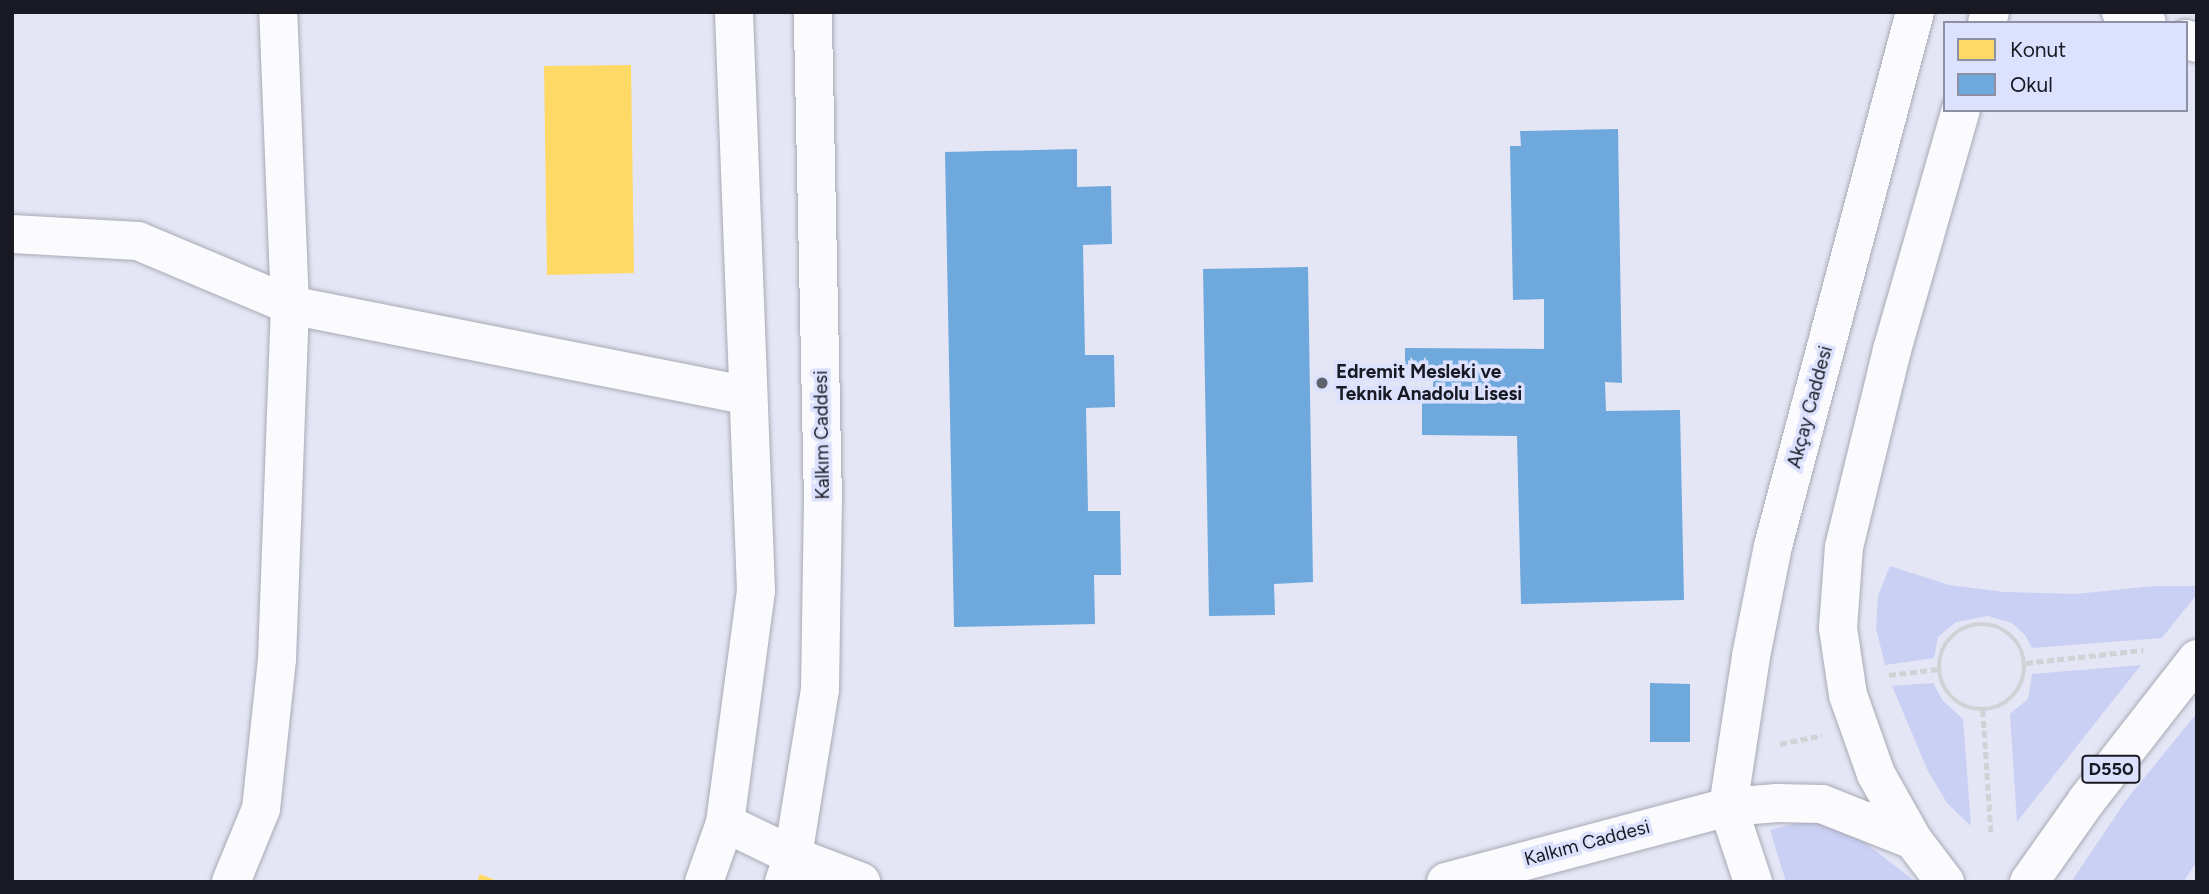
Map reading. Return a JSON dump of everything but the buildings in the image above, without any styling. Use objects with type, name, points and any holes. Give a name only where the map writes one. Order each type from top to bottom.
[{"type":"main road","points":[[231,882],[261,809],[277,659],[290,305],[278,12]]},
{"type":"main road","points":[[704,882],[725,823],[756,591],[734,12]]},
{"type":"main road","name":"Kalkım Caddesi","points":[[789,869],[820,690],[823,502],[813,12]]},
{"type":"main road","name":"Akçay Caddesi","points":[[1728,807],[1751,656],[1773,546],[1915,12]]},
{"type":"main road","points":[[2122,12],[2142,21]]},
{"type":"main road","points":[[1945,882],[1913,840],[1876,774],[1848,695],[1838,628],[1847,534],[1892,350],[1960,112]]},
{"type":"main road","points":[[12,234],[138,241],[290,305],[748,396]]},
{"type":"main road","name":"D550","points":[[2029,882],[2087,800],[2197,660]]},
{"type":"main road","name":"Kalkım Caddesi","points":[[1446,882],[1728,807],[1777,803],[1822,804],[1913,840]]},
{"type":"main road","points":[[1728,807],[1753,882]]},
{"type":"main road","points":[[725,823],[789,869],[861,882]]},
{"type":"path","points":[[1974,624],[1996,626],[2014,637],[2026,663],[2019,690],[2003,704],[1983,710],[1956,702],[1947,691],[1939,669],[1942,650],[1950,638],[1974,624]]},
{"type":"path","points":[[2026,663],[2143,650]]},
{"type":"path","points":[[1889,675],[1939,669]]},
{"type":"path","points":[[1983,710],[1991,832]]},
{"type":"path","points":[[1780,744],[1833,732]]},
{"type":"shaded area","points":[[1890,566],[1949,585],[2004,592],[2075,594],[2154,586],[2197,586],[2197,594],[2162,638],[2032,648],[2025,635],[2012,623],[1988,616],[1956,622],[1938,637],[1934,658],[1885,665],[1876,628],[1878,596]]},
{"type":"shaded area","points":[[2141,665],[2017,822],[2010,714],[2028,699],[2032,674]]},
{"type":"shaded area","points":[[1933,683],[1943,701],[1963,719],[1971,826],[1947,803],[1928,771],[1892,686]]},
{"type":"shaded area","points":[[2197,713],[2197,861],[2183,882],[2071,882],[2127,799]]},
{"type":"shaded area","points":[[1802,822],[1842,825],[1916,882],[1786,882],[1770,830]]},
{"type":"place","name":"Edremit Mesleki ve Teknik Anadolu Lisesi","points":[[1322,383]]}]
